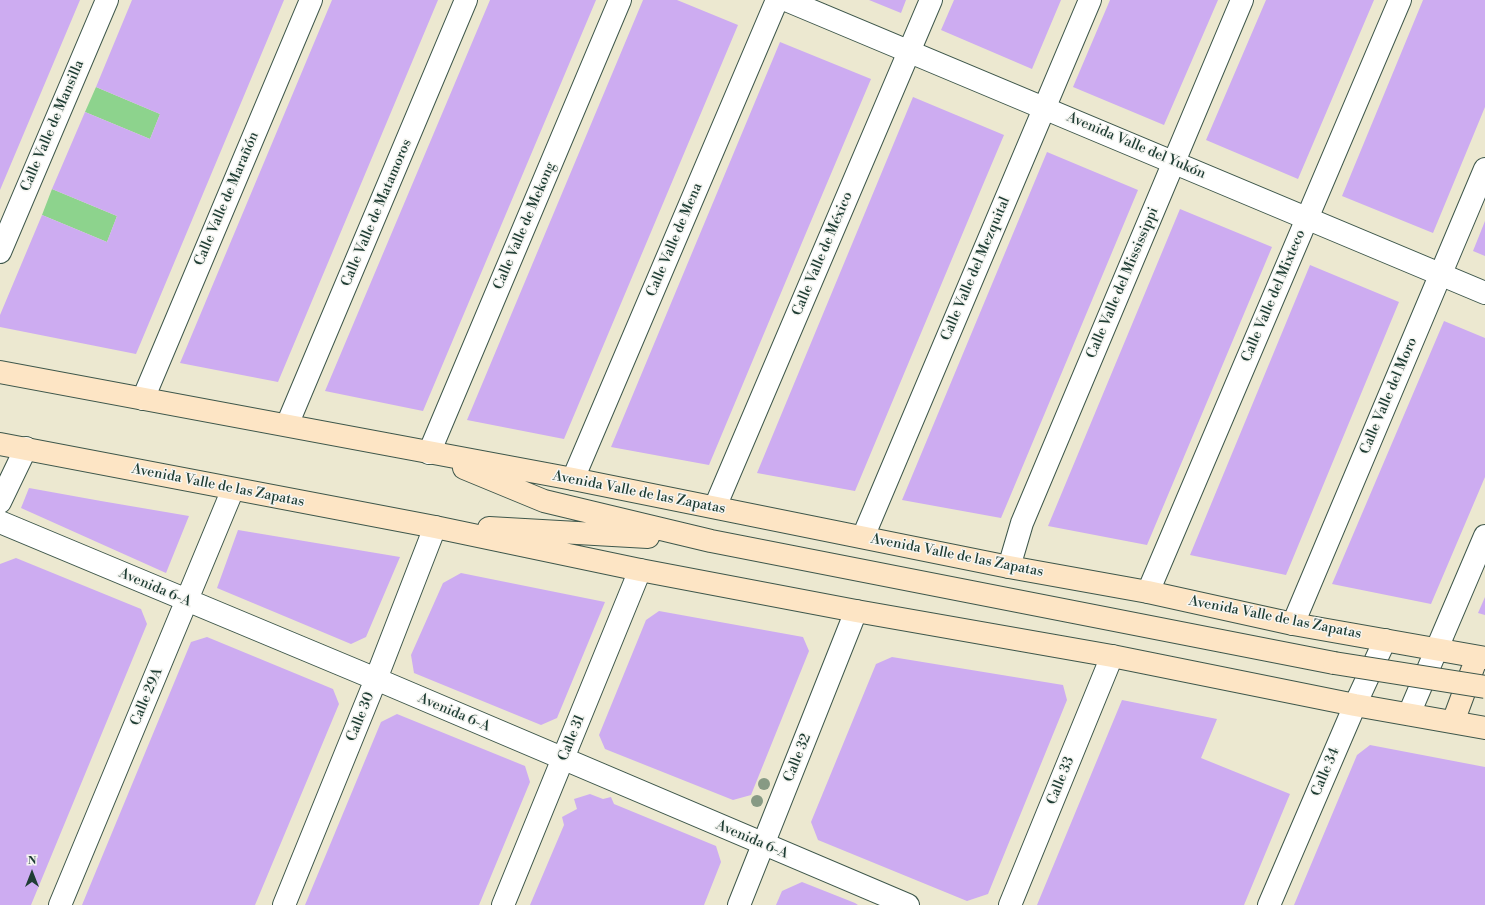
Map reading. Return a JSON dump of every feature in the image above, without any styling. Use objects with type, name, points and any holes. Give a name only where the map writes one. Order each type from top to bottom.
[{"type":"main road","name":"Avenida Valle de las Zapatas","points":[[0,372],[573,479],[1009,567],[1148,592],[1293,624],[1481,657]]},
{"type":"main road","name":"Avenida Valle de las Zapatas","points":[[0,444],[435,527],[640,570],[856,611],[1112,656],[1355,705],[1485,728]]},
{"type":"main road","name":"Avenida Valle de las Zapatas","points":[[429,453],[544,501],[711,541],[1334,663],[1485,687]]},
{"type":"main road","name":"Avenida Valle de las Zapatas","points":[[435,527],[505,528],[711,541]]},
{"type":"main road","points":[[1453,722],[1481,657]]},
{"type":"street","name":"Calle Valle de Mansilla","points":[[0,252],[107,0]]},
{"type":"street","name":"Calle Valle de Marañón","points":[[143,399],[311,0]]},
{"type":"street","name":"Calle Valle de Matamoros","points":[[287,425],[466,0]]},
{"type":"street","name":"Calle Valle de Mekong","points":[[429,453],[620,0]]},
{"type":"street","name":"Calle Valle de Mena","points":[[573,479],[777,0]]},
{"type":"street","name":"Avenida Valle del Yukón","points":[[786,0],[1485,292]]},
{"type":"street","name":"Calle Valle de México","points":[[715,508],[931,0]]},
{"type":"street","name":"Calle Valle del Mezquital","points":[[863,538],[1090,0]]},
{"type":"street","name":"Calle Valle del Mississippi","points":[[1009,567],[1022,523],[1242,0]]},
{"type":"street","name":"Calle Valle del Mixteco","points":[[1148,592],[1400,0]]},
{"type":"street","name":"Calle Valle del Moro","points":[[1293,624],[1485,169]]},
{"type":"street","points":[[0,502],[26,448]]},
{"type":"street","name":"Calle 29A","points":[[60,905],[233,489]]},
{"type":"street","name":"Avenida 6-A","points":[[0,522],[376,679],[908,905]]},
{"type":"street","name":"Calle 30","points":[[284,905],[376,679],[435,527]]},
{"type":"street","points":[[1409,714],[1485,536]]},
{"type":"street","name":"Calle 31","points":[[503,905],[640,570]]},
{"type":"street","name":"Calle 32","points":[[739,905],[856,611]]},
{"type":"street","name":"Calle 34","points":[[1269,905],[1355,705],[1385,640]]},
{"type":"street","name":"Calle 33","points":[[1010,905],[1112,656]]},
{"type":"green space","points":[[96,87],[160,114],[150,139],[85,112]]},
{"type":"green space","points":[[52,189],[117,216],[107,242],[42,215]]},
{"type":"building","points":[[0,0],[80,0],[0,190]]},
{"type":"building","points":[[132,0],[284,0],[136,354],[0,327],[0,315],[42,215],[107,242],[117,216],[52,189],[85,112],[150,139],[160,114],[96,87]]},
{"type":"building","points":[[332,0],[438,0],[278,382],[180,363]]},
{"type":"building","points":[[490,0],[596,0],[423,411],[325,391]]},
{"type":"building","points":[[643,0],[677,0],[738,25],[564,439],[467,420]]},
{"type":"building","points":[[869,0],[906,0],[901,13]]},
{"type":"building","points":[[954,0],[1061,0],[1032,69],[941,30]]},
{"type":"building","points":[[1110,0],[1218,0],[1164,125],[1073,87]]},
{"type":"building","points":[[1266,0],[1374,0],[1298,179],[1206,140]]},
{"type":"building","points":[[1423,0],[1485,0],[1485,107],[1433,233],[1342,196]]},
{"type":"building","points":[[780,42],[871,79],[709,465],[611,447]]},
{"type":"building","points":[[913,97],[1004,135],[855,491],[757,473]]},
{"type":"building","points":[[1047,152],[1138,190],[1001,518],[902,500]]},
{"type":"building","points":[[1180,209],[1272,247],[1147,545],[1048,526]]},
{"type":"building","points":[[1485,221],[1485,256],[1473,251]]},
{"type":"building","points":[[1310,265],[1399,302],[1286,575],[1190,555]]},
{"type":"building","points":[[1444,321],[1485,338],[1485,477],[1431,604],[1332,584]]},
{"type":"building","points":[[29,488],[189,516],[166,573],[21,508]]},
{"type":"building","points":[[238,530],[400,557],[366,637],[351,644],[217,588]]},
{"type":"building","points":[[16,558],[141,609],[147,624],[31,905],[0,905],[0,564]]},
{"type":"building","points":[[461,573],[605,602],[557,718],[541,725],[414,673],[411,655],[443,583]]},
{"type":"building","points":[[1485,597],[1485,615],[1478,613]]},
{"type":"building","points":[[659,611],[803,637],[809,651],[751,795],[733,800],[605,749],[599,735],[646,620]]},
{"type":"building","points":[[207,637],[333,689],[339,704],[255,905],[82,905],[191,642]]},
{"type":"building","points":[[892,657],[1063,685],[1067,700],[988,894],[967,901],[818,840],[811,822],[876,664]]},
{"type":"building","points":[[1122,700],[1217,719],[1201,758],[1290,794],[1244,905],[1037,905]]},
{"type":"building","points":[[397,714],[525,766],[530,782],[479,905],[305,905],[381,722]]},
{"type":"building","points":[[1370,745],[1485,767],[1485,905],[1294,905],[1357,755]]},
{"type":"building","points":[[590,794],[603,799],[611,797],[614,804],[716,846],[721,862],[704,905],[530,905],[564,825],[562,817],[577,809],[574,799]]},
{"type":"building","points":[[802,882],[858,905],[776,905],[782,891]]}]
